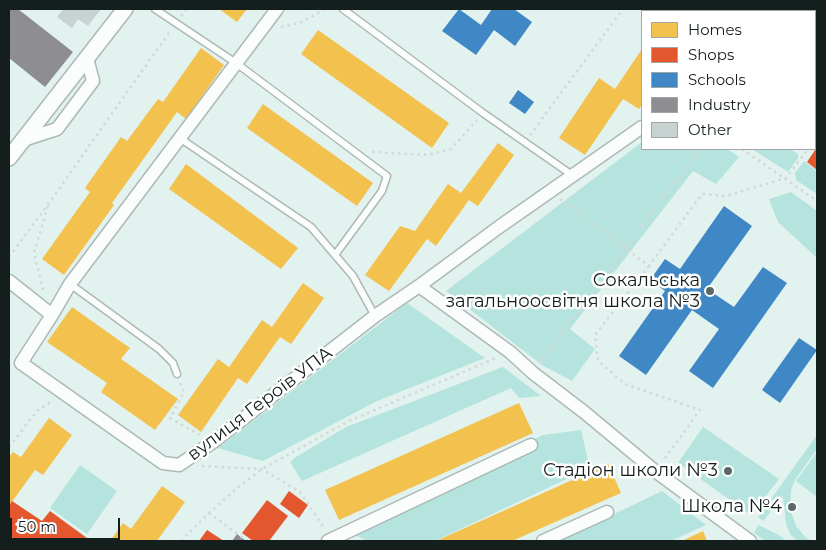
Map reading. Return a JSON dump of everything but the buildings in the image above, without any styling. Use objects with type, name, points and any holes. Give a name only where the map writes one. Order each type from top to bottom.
[{"type":"street","points":[[9,158],[125,9]]},
{"type":"street","name":"вулиця Героїв УПА","points":[[277,9],[70,284],[21,363],[162,463],[179,465],[213,442],[374,316],[641,128]]},
{"type":"street","points":[[23,140],[57,129],[93,81],[87,58]]},
{"type":"street","points":[[9,281],[52,315]]},
{"type":"street","points":[[419,286],[510,352],[533,373],[584,412],[655,472],[750,541]]},
{"type":"street","points":[[332,540],[531,445]]},
{"type":"street","points":[[543,541],[607,512]]},
{"type":"lane","points":[[156,9],[236,64],[387,176],[382,191],[335,255]]},
{"type":"lane","points":[[343,9],[483,113],[572,175]]},
{"type":"lane","points":[[181,139],[311,227],[353,276],[374,316]]},
{"type":"lane","points":[[70,284],[159,349],[174,363],[177,374]]},
{"type":"path","points":[[266,22],[271,30],[302,22],[325,9]]},
{"type":"path","points":[[525,142],[623,9]]},
{"type":"path","points":[[9,257],[133,86],[175,23]]},
{"type":"path","points":[[353,151],[427,155],[450,149],[483,113]]},
{"type":"path","points":[[533,373],[699,150]]},
{"type":"path","points":[[744,150],[817,201]]},
{"type":"path","points":[[655,472],[700,410],[625,384],[598,360],[595,335],[702,194],[726,196],[786,178],[807,150]]},
{"type":"path","points":[[550,191],[649,266]]},
{"type":"path","points":[[44,292],[34,253],[49,203]]},
{"type":"path","points":[[181,541],[236,489],[262,470],[349,421],[510,352]]},
{"type":"path","points":[[177,374],[184,392],[170,418],[213,442]]},
{"type":"path","points":[[9,447],[37,411],[64,394]]},
{"type":"path","points":[[179,465],[262,470],[300,492],[332,540]]},
{"type":"path","points":[[209,513],[247,541]]},
{"type":"shaded area","points":[[641,143],[641,150],[728,150],[739,157],[716,184],[693,171],[570,329],[595,349],[572,381],[542,365],[446,291]]},
{"type":"shaded area","points":[[754,150],[792,150],[798,154],[798,158],[788,172]]},
{"type":"shaded area","points":[[804,161],[817,171],[817,194],[796,180],[795,173]]},
{"type":"shaded area","points":[[791,192],[817,211],[817,258],[778,222],[769,199]]},
{"type":"shaded area","points":[[407,303],[485,358],[377,401],[263,461],[218,448]]},
{"type":"shaded area","points":[[503,367],[541,396],[519,398],[511,388],[302,481],[290,462],[346,427]]},
{"type":"shaded area","name":"Стадіон школи №3","points":[[703,427],[779,479],[751,515],[678,463]]},
{"type":"shaded area","points":[[581,430],[590,468],[435,541],[367,541],[346,530],[543,435]]},
{"type":"shaded area","points":[[817,435],[817,449],[795,480],[791,490],[790,509],[796,526],[806,538],[813,541],[797,541],[790,534],[786,524],[783,496],[763,521],[758,517]]},
{"type":"shaded area","points":[[817,452],[817,497],[796,481]]},
{"type":"shaded area","points":[[80,465],[117,491],[87,534],[50,508]]},
{"type":"shaded area","points":[[662,491],[706,525],[671,541],[558,541]]},
{"type":"shaded area","points":[[758,525],[787,541],[766,541],[754,533]]},
{"type":"place","name":"Сокальська загальноосвітня школа №3","points":[[710,291]]},
{"type":"place","name":"Стадіон школи №3","points":[[728,471]]},
{"type":"place","name":"Школа №4","points":[[792,507]]}]
